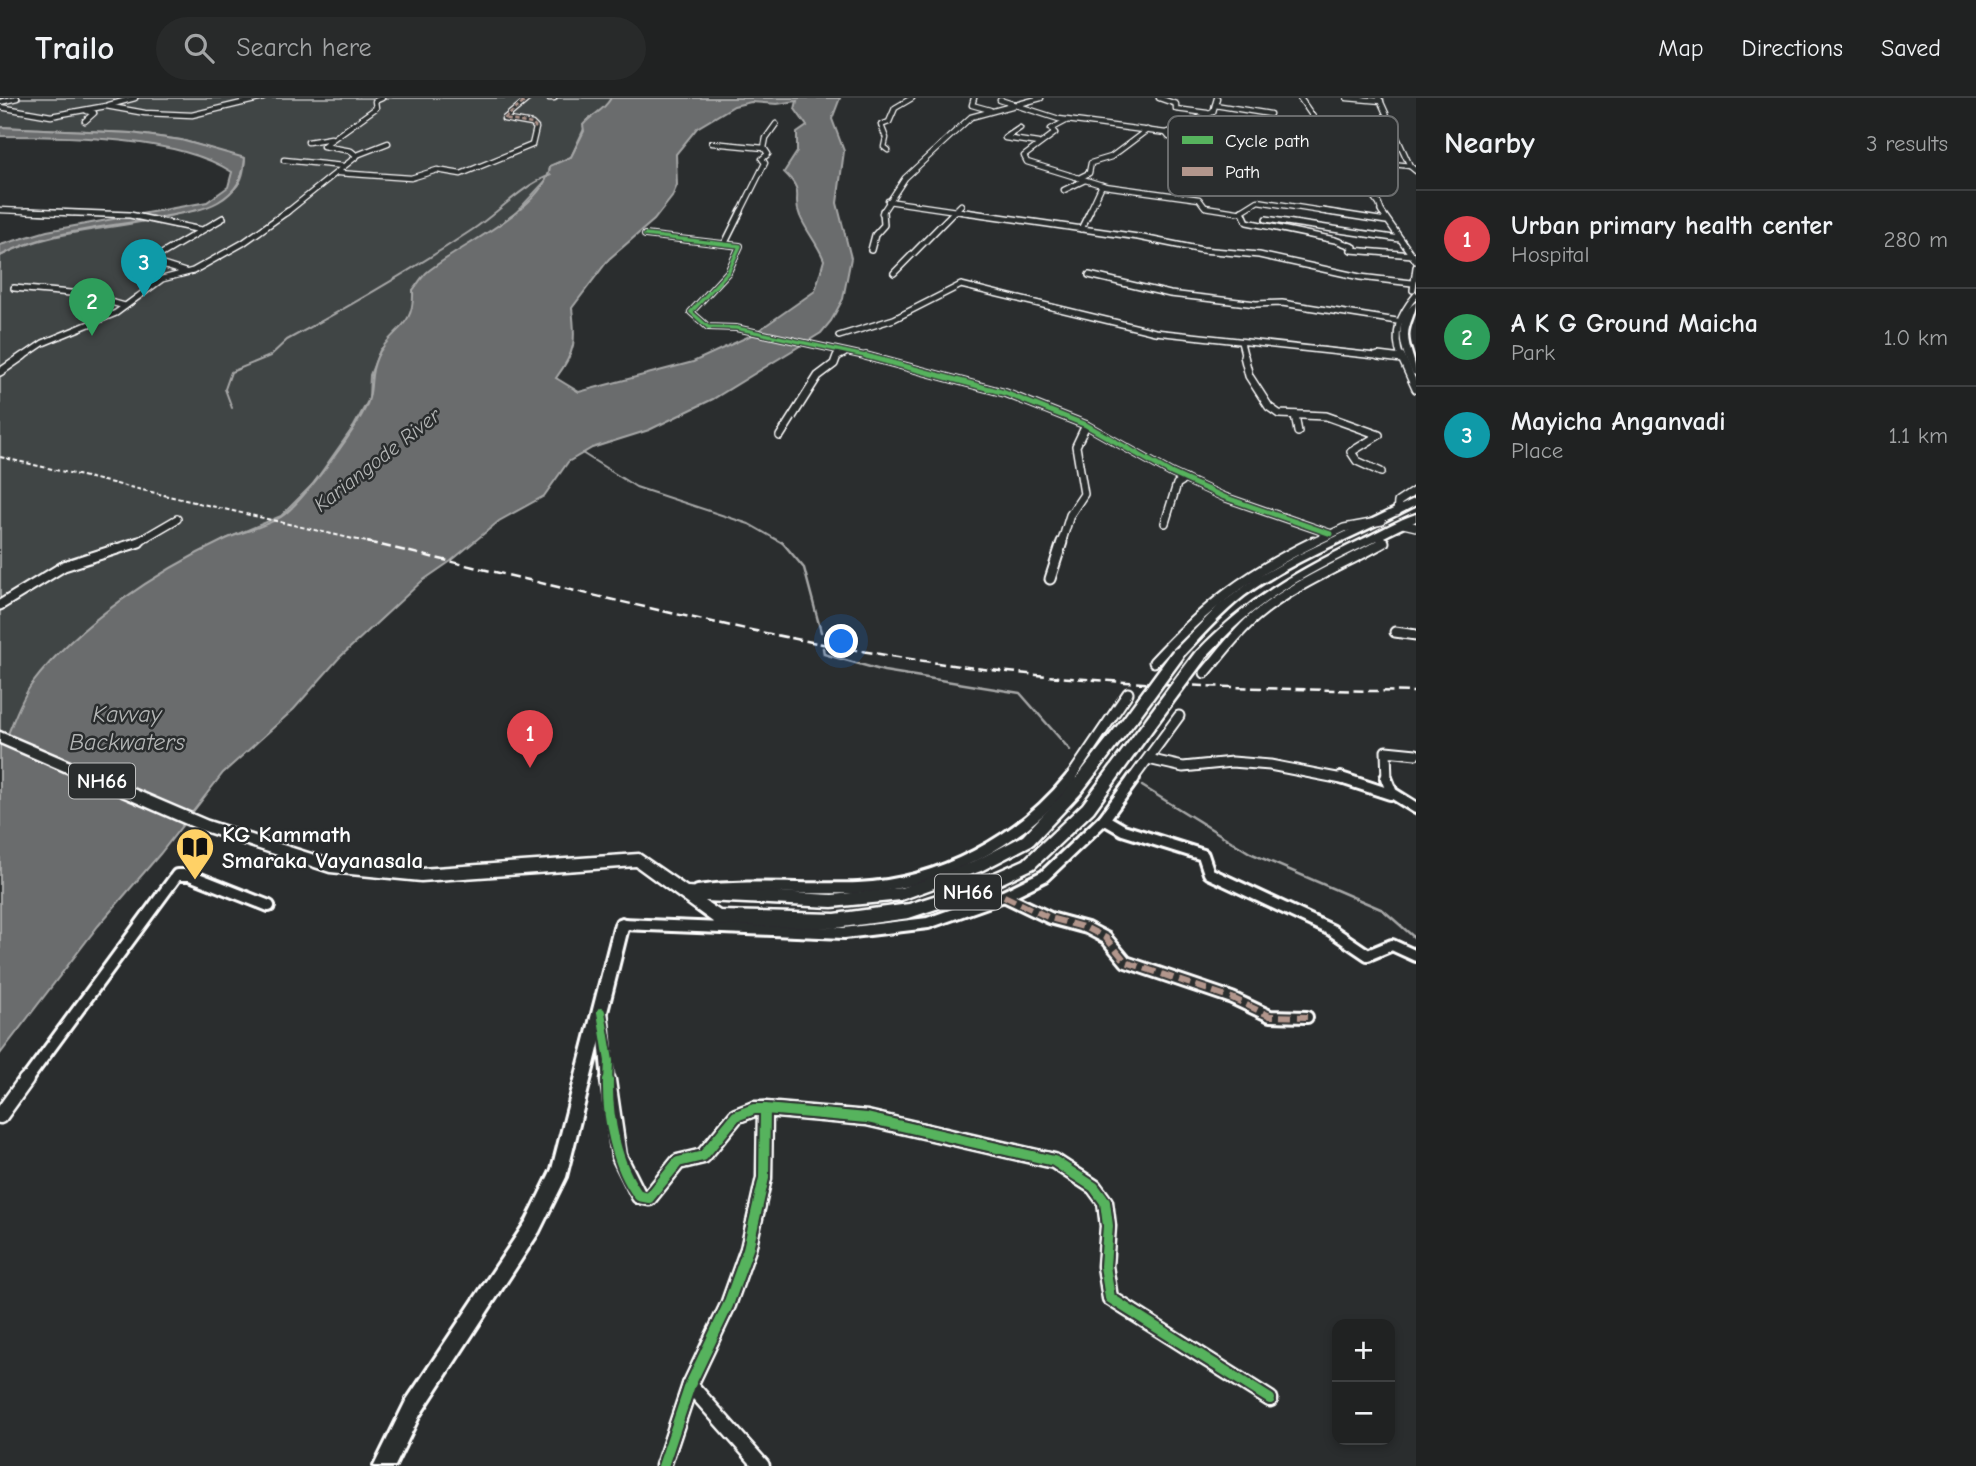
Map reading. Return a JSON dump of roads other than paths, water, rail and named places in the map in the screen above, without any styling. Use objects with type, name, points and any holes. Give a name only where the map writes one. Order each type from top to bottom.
[{"type":"highway","points":[[1415,299],[1404,324],[1403,336],[1416,372]]},
{"type":"highway","name":"NH66","points":[[682,893],[832,901],[901,894],[976,867],[1028,840],[1075,790],[1178,654],[1210,619],[1241,594],[1273,574],[1382,521],[1416,501]]},
{"type":"highway","points":[[1378,536],[1382,521]]},
{"type":"highway","name":"NH66","points":[[0,737],[203,825],[330,866],[421,875],[639,860],[717,918],[835,921],[909,911],[970,891],[1029,864],[1088,808],[1150,722],[1227,624],[1256,600],[1320,563],[1412,521]]},
{"type":"main road","points":[[384,1466],[412,1408],[533,1226],[560,1171],[622,924]]},
{"type":"street","points":[[0,104],[17,98]]},
{"type":"street","points":[[0,104],[51,117],[135,98]]},
{"type":"street","points":[[106,106],[145,113],[192,115],[263,98]]},
{"type":"street","points":[[357,155],[351,151],[323,146],[369,114],[376,108],[375,101],[382,98]]},
{"type":"street","points":[[446,181],[532,145],[536,128],[532,124],[504,119],[529,98]]},
{"type":"street","points":[[888,150],[884,148],[886,138],[881,125],[889,122],[895,108],[908,103],[912,98]]},
{"type":"street","points":[[974,98],[974,106],[990,110]]},
{"type":"street","points":[[871,250],[875,235],[884,225],[882,212],[888,201],[905,178],[947,143],[957,128],[974,115],[1041,98]]},
{"type":"street","points":[[1159,98],[1176,104],[1176,109],[1207,113]]},
{"type":"street","points":[[1201,116],[1213,111],[1217,98]]},
{"type":"street","points":[[1300,98],[1312,116]]},
{"type":"street","points":[[1347,98],[1380,99],[1387,116]]},
{"type":"street","points":[[1000,100],[1066,121],[1166,134]]},
{"type":"street","points":[[1215,105],[1270,114]]},
{"type":"street","points":[[85,121],[94,113],[86,110]]},
{"type":"street","points":[[1066,121],[1051,129],[1055,133],[1024,156],[1027,162],[1102,185],[1168,193]]},
{"type":"street","points":[[726,243],[737,214],[761,174],[765,163],[762,159],[768,154],[764,148],[766,138],[776,124]]},
{"type":"street","points":[[1020,128],[1005,138],[1038,144]]},
{"type":"street","points":[[1064,190],[1083,179],[1091,163],[1111,158],[1147,130]]},
{"type":"street","points":[[308,142],[331,138]]},
{"type":"street","points":[[1398,141],[1409,166]]},
{"type":"street","points":[[712,143],[764,148]]},
{"type":"street","points":[[0,372],[43,342],[117,313],[150,285],[187,273],[243,243],[338,173],[357,155],[388,144]]},
{"type":"street","points":[[284,160],[343,166]]},
{"type":"street","points":[[1398,165],[1409,166],[1416,171]]},
{"type":"street","points":[[338,173],[391,178],[417,178],[437,170],[461,174]]},
{"type":"street","points":[[1081,229],[1102,185]]},
{"type":"street","points":[[1188,196],[1199,198],[1205,207],[1352,234],[1400,239]]},
{"type":"street","points":[[1372,196],[1379,204],[1386,221],[1416,261]]},
{"type":"street","points":[[888,201],[1316,265],[1360,277],[1412,283]]},
{"type":"street","points":[[1244,213],[1258,201],[1386,221]]},
{"type":"street","points":[[894,273],[961,205]]},
{"type":"street","points":[[0,210],[130,215],[201,230]]},
{"type":"street","points":[[1244,213],[1247,222],[1350,244],[1354,247],[1351,250],[1413,254]]},
{"type":"street","points":[[187,273],[150,261],[223,218]]},
{"type":"street","points":[[645,235],[740,246],[727,272],[691,312],[708,327],[745,330],[812,347],[882,360],[1005,393],[1086,425],[1224,498],[1331,534]]},
{"type":"street","points":[[1312,258],[1316,265]]},
{"type":"street","points":[[1416,267],[1412,283],[1415,299],[1397,321],[1395,339],[1416,390]]},
{"type":"street","points":[[1089,275],[1160,293],[1256,304],[1282,303],[1397,321]]},
{"type":"street","points":[[839,336],[877,327],[912,311],[948,287],[961,285],[1154,332],[1402,359]]},
{"type":"street","points":[[13,288],[82,294],[125,306]]},
{"type":"street","points":[[1241,342],[1249,376],[1269,407],[1279,414],[1326,416],[1379,435],[1351,452],[1357,461],[1381,472]]},
{"type":"street","points":[[780,436],[818,376],[834,364],[837,355],[849,354]]},
{"type":"street","points":[[1295,415],[1298,432]]},
{"type":"street","points":[[1050,579],[1070,515],[1084,494],[1076,446],[1086,425]]},
{"type":"street","points":[[1165,523],[1177,484],[1185,479]]},
{"type":"street","points":[[1397,512],[1398,502],[1416,490]]},
{"type":"street","points":[[0,605],[64,566],[145,540],[177,519]]},
{"type":"street","points":[[1154,662],[1209,606],[1235,585],[1331,534],[1368,519],[1382,521]]},
{"type":"street","points":[[1205,673],[1240,631],[1269,606],[1334,567],[1384,542],[1378,536]]},
{"type":"street","points":[[1395,632],[1416,635]]},
{"type":"street","points":[[682,893],[732,885],[854,888],[895,884],[978,856],[1017,834],[1050,804],[1094,749],[1128,693]]},
{"type":"street","points":[[622,924],[844,933],[928,923],[1004,896],[1044,876],[1104,819],[1179,716]]},
{"type":"street","points":[[1385,790],[1386,751],[1416,754]]},
{"type":"street","points":[[1149,759],[1171,769],[1206,767],[1230,761],[1362,782],[1385,790],[1400,802],[1416,808]]},
{"type":"street","points":[[1104,819],[1123,830],[1203,855],[1209,873],[1234,888],[1346,936],[1368,955],[1392,945],[1416,956]]},
{"type":"street","points":[[0,1116],[177,875],[190,875],[269,905]]},
{"type":"street","points":[[1004,896],[1050,918],[1087,928],[1106,938],[1126,962],[1232,998],[1270,1016],[1307,1017]]},
{"type":"street","points":[[601,1012],[609,1061],[608,1098],[617,1146],[630,1184],[639,1196],[649,1198],[678,1162],[704,1156],[726,1123],[747,1110],[867,1118],[1054,1161],[1094,1188],[1105,1202],[1108,1226],[1105,1266],[1110,1298],[1270,1399]]},
{"type":"street","points":[[663,1466],[690,1385],[733,1293],[754,1222],[766,1163],[768,1130],[765,1110]]},
{"type":"street","points":[[690,1385],[762,1466]]},
{"type":"water","name":"Kavvay Backwaters","points":[[611,98],[840,98],[832,119],[844,151],[837,203],[851,258],[843,299],[831,321],[821,333],[713,399],[649,430],[592,448],[568,462],[544,496],[499,521],[422,581],[339,658],[294,709],[223,773],[160,854],[98,926],[0,1054],[0,744],[5,741],[28,690],[72,640],[147,583],[200,552],[275,520],[290,509],[331,461],[365,409],[377,357],[382,347],[406,321],[413,303],[413,290],[422,277],[498,226],[534,197],[545,182],[550,166],[571,157],[584,131],[583,125]],"holes":[[[797,101],[795,109],[807,126],[797,133],[797,152],[784,172],[795,185],[800,216],[824,260],[815,291],[752,335],[693,362],[579,392],[556,378],[573,345],[572,308],[609,259],[654,220],[672,197],[677,185],[676,154],[697,128],[734,106],[751,102],[777,104]]]},
{"type":"water","points":[[0,127],[131,133],[181,140],[245,158],[241,178],[234,189],[225,198],[204,208],[76,231],[37,241],[0,256],[0,245],[47,231],[207,202],[228,187],[232,172],[209,160],[152,145],[88,138],[0,136]]},
{"type":"waterway","points":[[232,408],[225,389],[231,372],[270,356],[287,340],[427,259],[482,223],[530,185],[551,175]]},
{"type":"waterway","points":[[582,453],[636,487],[749,524],[783,544]]},
{"type":"waterway","points":[[783,544],[804,568],[821,632]]},
{"type":"waterway","points":[[823,648],[824,654],[884,671],[1020,693],[1070,750]]},
{"type":"waterway","points":[[1142,786],[1250,853],[1383,910],[1416,939]]},
{"type":"railway","points":[[0,457],[375,544]]},
{"type":"railway","points":[[367,542],[784,637],[952,665],[1132,682],[1416,692]]},
{"type":"place","name":"Mayicha Anganvadi","points":[[144,297]]},
{"type":"place","name":"A K G Ground Maicha","points":[[92,336]]},
{"type":"place","name":"Urban primary health center","points":[[530,768]]},
{"type":"place","name":"KG Kammath Smaraka Vayanasala","points":[[195,881]]},
{"type":"water label","name":"Kariangode River","points":[[377,460]]}]
